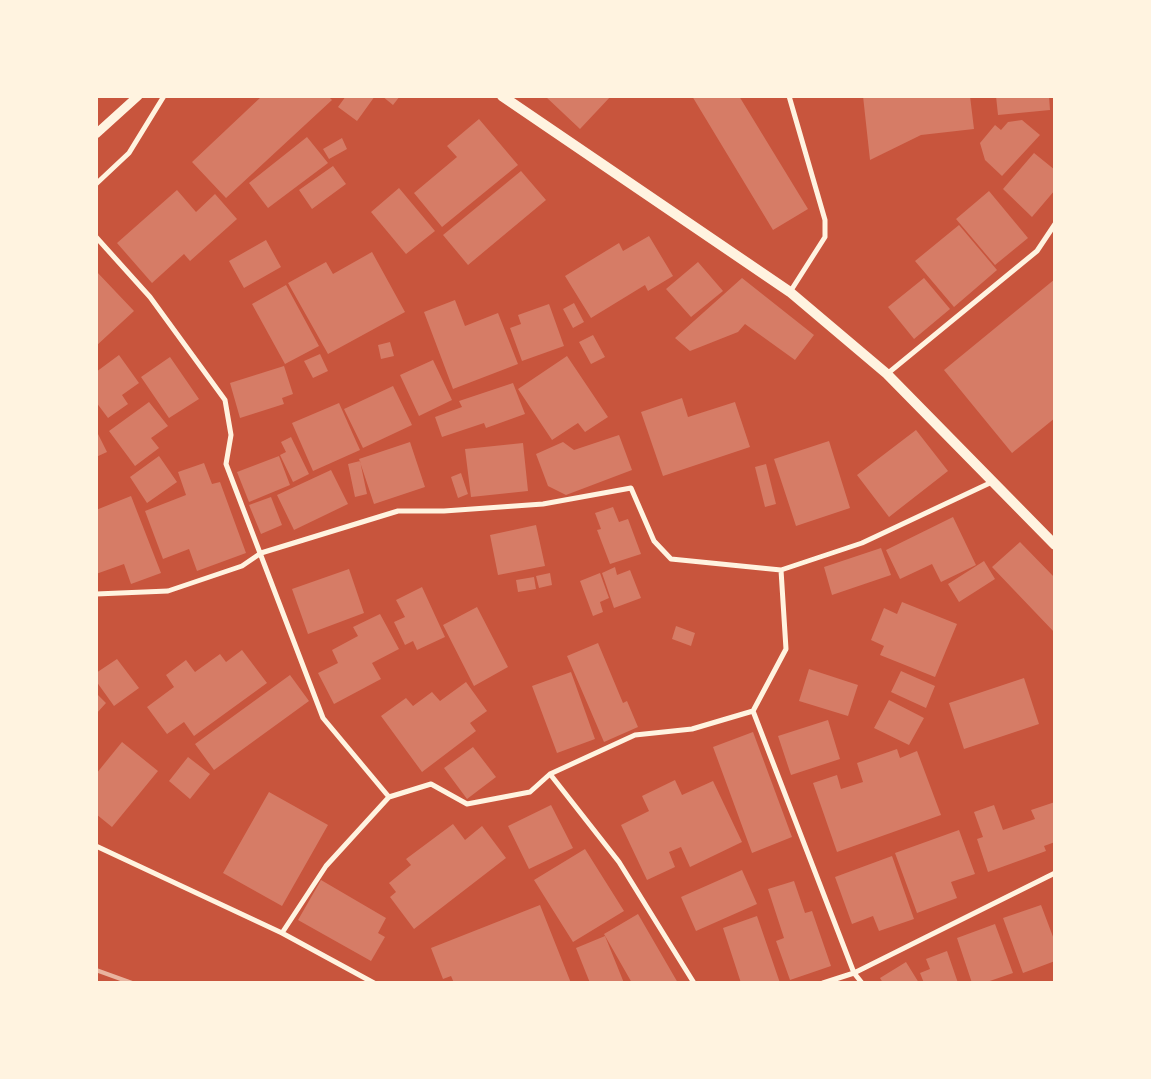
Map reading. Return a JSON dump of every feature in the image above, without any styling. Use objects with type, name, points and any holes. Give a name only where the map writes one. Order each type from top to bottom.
[{"type":"main road","points":[[502,96],[790,292],[887,374],[1055,545]]},
{"type":"street","points":[[96,134],[138,96]]},
{"type":"street","points":[[96,184],[129,153],[164,96]]},
{"type":"street","points":[[788,96],[825,220],[824,237],[790,292]]},
{"type":"street","points":[[887,374],[1037,251],[1055,224]]},
{"type":"street","points":[[96,237],[150,297],[225,400],[231,435],[226,464],[323,718],[389,797]]},
{"type":"street","points":[[96,594],[168,591],[242,566],[261,553],[398,511],[444,511],[543,504],[631,488],[654,541],[672,559],[781,570],[862,543],[993,481]]},
{"type":"street","points":[[282,933],[326,866],[389,797],[431,784],[467,804],[530,792],[550,774],[634,735],[692,728],[753,711],[786,649],[781,570]]},
{"type":"street","points":[[753,711],[854,973],[862,983]]},
{"type":"street","points":[[550,774],[619,862],[694,983]]},
{"type":"street","points":[[96,846],[282,933],[374,983]]},
{"type":"street","points":[[824,983],[854,973],[1055,873]]},
{"type":"building","points":[[262,96],[328,96],[332,100],[226,198],[192,162]]},
{"type":"building","points":[[346,96],[375,96],[357,121],[338,107]]},
{"type":"building","points":[[382,96],[400,96],[393,105]]},
{"type":"building","points":[[545,96],[611,96],[580,129]]},
{"type":"building","points":[[692,96],[739,96],[808,209],[773,230]]},
{"type":"building","points":[[863,96],[970,96],[974,129],[921,135],[870,160]]},
{"type":"building","points":[[996,96],[1049,96],[1050,110],[998,115]]},
{"type":"building","points":[[479,119],[518,165],[442,227],[414,193],[457,157],[447,146]]},
{"type":"building","points":[[1022,120],[1040,135],[1002,176],[985,160],[980,143],[995,125],[1001,130],[1008,122]]},
{"type":"building","points":[[307,137],[328,163],[268,208],[249,183]]},
{"type":"building","points":[[342,138],[347,149],[329,159],[323,149]]},
{"type":"building","points":[[1034,153],[1055,170],[1055,190],[1032,217],[1003,189]]},
{"type":"building","points":[[333,166],[346,184],[312,209],[299,190]]},
{"type":"building","points":[[521,171],[546,200],[468,265],[443,235]]},
{"type":"building","points":[[399,188],[435,231],[406,254],[371,212]]},
{"type":"building","points":[[177,190],[196,212],[215,194],[237,219],[190,261],[184,254],[152,283],[117,243]]},
{"type":"building","points":[[989,191],[1028,238],[995,265],[956,219]]},
{"type":"building","points":[[959,225],[997,270],[954,307],[915,261]]},
{"type":"building","points":[[649,236],[673,276],[648,291],[645,285],[591,318],[565,276],[619,243],[623,251]]},
{"type":"building","points":[[266,240],[281,267],[244,288],[229,261]]},
{"type":"building","points":[[372,252],[405,312],[328,354],[288,283],[326,262],[333,274]]},
{"type":"building","points":[[698,262],[723,291],[691,317],[666,289]]},
{"type":"building","points":[[96,271],[134,311],[96,346]]},
{"type":"building","points":[[742,278],[814,335],[795,360],[745,324],[738,332],[690,351],[675,338]]},
{"type":"building","points":[[924,278],[950,309],[914,339],[888,307]]},
{"type":"building","points":[[1055,279],[1055,418],[1012,453],[944,370]]},
{"type":"building","points":[[286,285],[319,346],[285,364],[252,304]]},
{"type":"building","points":[[455,300],[465,326],[498,313],[518,364],[453,389],[424,312]]},
{"type":"building","points":[[574,303],[584,322],[573,328],[563,309]]},
{"type":"building","points":[[549,304],[564,346],[522,361],[510,328],[521,324],[518,315]]},
{"type":"building","points":[[593,335],[605,357],[591,364],[579,342]]},
{"type":"building","points":[[390,342],[394,356],[381,359],[378,345]]},
{"type":"building","points":[[320,354],[328,371],[313,378],[304,361]]},
{"type":"building","points":[[119,355],[139,383],[122,395],[128,404],[108,418],[96,402],[96,372]]},
{"type":"building","points":[[567,356],[608,417],[585,432],[578,423],[552,440],[518,389]]},
{"type":"building","points":[[170,357],[199,399],[169,418],[141,377]]},
{"type":"building","points":[[433,360],[452,400],[419,416],[400,375]]},
{"type":"building","points":[[284,366],[293,394],[282,398],[284,404],[240,418],[230,383]]},
{"type":"building","points":[[513,383],[525,414],[486,428],[484,423],[442,437],[435,417],[462,407],[459,401]]},
{"type":"building","points":[[393,386],[412,425],[363,448],[344,409]]},
{"type":"building","points":[[682,398],[688,417],[735,402],[750,447],[663,476],[641,412]]},
{"type":"building","points":[[149,402],[168,426],[151,438],[159,448],[135,466],[109,431]]},
{"type":"building","points":[[339,403],[360,450],[313,471],[292,423]]},
{"type":"building","points":[[96,430],[107,452],[96,457]]},
{"type":"building","points":[[916,430],[948,471],[889,517],[857,475]]},
{"type":"building","points":[[619,435],[632,470],[566,495],[548,486],[536,454],[563,442],[574,450]]},
{"type":"building","points":[[291,437],[309,474],[293,482],[280,455],[286,452],[281,442]]},
{"type":"building","points":[[829,441],[850,508],[796,526],[774,459]]},
{"type":"building","points":[[410,442],[425,487],[374,504],[359,459]]},
{"type":"building","points":[[523,443],[528,491],[471,497],[465,449]]},
{"type":"building","points":[[159,456],[177,482],[147,503],[130,477]]},
{"type":"building","points":[[279,456],[290,485],[249,502],[237,472]]},
{"type":"building","points":[[360,461],[367,494],[355,497],[348,464]]},
{"type":"building","points":[[204,463],[212,484],[220,482],[246,553],[197,571],[189,549],[163,559],[145,511],[186,495],[178,472]]},
{"type":"building","points":[[766,464],[776,504],[765,507],[755,467]]},
{"type":"building","points":[[331,470],[348,504],[294,530],[277,495]]},
{"type":"building","points":[[461,473],[468,494],[458,498],[451,477]]},
{"type":"building","points":[[131,496],[161,573],[131,584],[124,564],[96,574],[96,510]]},
{"type":"building","points":[[271,497],[282,525],[261,534],[249,505]]},
{"type":"building","points":[[613,507],[619,522],[628,519],[641,554],[610,564],[597,530],[601,529],[595,513]]},
{"type":"building","points":[[953,517],[976,565],[941,582],[932,564],[900,579],[886,550]]},
{"type":"building","points":[[536,525],[545,566],[498,575],[490,535]]},
{"type":"building","points":[[1020,542],[1055,578],[1055,633],[992,567]]},
{"type":"building","points":[[881,548],[891,575],[832,595],[824,567]]},
{"type":"building","points":[[984,561],[995,579],[959,602],[948,584]]},
{"type":"building","points":[[615,567],[617,575],[630,570],[641,598],[614,608],[602,573]]},
{"type":"building","points":[[349,569],[364,613],[308,634],[292,589]]},
{"type":"building","points":[[550,573],[552,585],[539,588],[536,576]]},
{"type":"building","points":[[600,573],[609,598],[600,602],[603,612],[593,616],[580,581]]},
{"type":"building","points":[[534,577],[536,589],[518,592],[516,580]]},
{"type":"building","points":[[422,587],[445,637],[417,650],[413,641],[405,645],[394,622],[405,617],[396,600]]},
{"type":"building","points":[[902,602],[957,624],[935,677],[880,655],[884,646],[871,640],[884,608],[897,614]]},
{"type":"building","points":[[477,607],[508,667],[474,686],[443,625]]},
{"type":"building","points":[[380,614],[399,649],[372,663],[381,679],[334,704],[318,673],[338,663],[332,650],[358,636],[353,627]]},
{"type":"building","points":[[676,626],[695,633],[691,646],[672,639]]},
{"type":"building","points":[[598,643],[623,703],[627,701],[638,727],[604,742],[567,656]]},
{"type":"building","points":[[242,650],[267,683],[194,736],[184,722],[167,734],[147,707],[174,687],[166,675],[186,660],[195,672],[220,654],[226,662]]},
{"type":"building","points":[[117,659],[139,688],[114,706],[96,681],[96,673]]},
{"type":"building","points":[[809,669],[858,685],[848,716],[799,701]]},
{"type":"building","points":[[901,671],[935,686],[926,708],[891,692]]},
{"type":"building","points":[[571,672],[595,739],[557,753],[532,686]]},
{"type":"building","points":[[290,675],[309,701],[214,770],[195,744]]},
{"type":"building","points":[[1024,678],[1039,724],[964,749],[949,703]]},
{"type":"building","points":[[466,682],[487,711],[470,723],[476,731],[422,772],[381,716],[406,698],[413,706],[432,692],[440,701]]},
{"type":"building","points":[[96,693],[106,703],[96,714]]},
{"type":"building","points":[[889,700],[924,718],[909,745],[874,728]]},
{"type":"building","points":[[828,720],[840,759],[791,775],[778,736]]},
{"type":"building","points":[[753,732],[792,837],[752,853],[713,747]]},
{"type":"building","points":[[122,742],[158,771],[112,827],[96,814],[96,774]]},
{"type":"building","points":[[473,747],[496,777],[467,799],[444,768]]},
{"type":"building","points":[[897,749],[900,758],[917,751],[941,815],[837,852],[813,783],[837,775],[841,789],[863,782],[857,763]]},
{"type":"building","points":[[188,757],[210,774],[190,799],[169,781]]},
{"type":"building","points":[[675,780],[682,795],[713,781],[742,842],[690,867],[681,847],[669,852],[675,867],[647,880],[621,825],[649,811],[642,796]]},
{"type":"building","points":[[269,792],[328,825],[282,906],[223,873]]},
{"type":"building","points":[[1055,802],[1055,842],[1044,846],[1046,851],[988,872],[977,839],[983,837],[974,812],[994,805],[1003,830],[1035,819],[1031,810]]},
{"type":"building","points":[[551,805],[573,848],[529,869],[508,826]]},
{"type":"building","points":[[453,824],[465,840],[482,826],[506,858],[414,929],[390,897],[396,892],[389,883],[411,865],[406,859]]},
{"type":"building","points":[[959,830],[975,874],[951,882],[957,898],[917,913],[895,853]]},
{"type":"building","points":[[585,849],[624,911],[573,942],[534,880]]},
{"type":"building","points":[[892,856],[914,919],[879,931],[873,916],[852,924],[835,877]]},
{"type":"building","points":[[742,870],[757,904],[696,931],[681,897]]},
{"type":"building","points":[[321,880],[386,918],[378,933],[385,937],[371,961],[298,920]]},
{"type":"building","points":[[794,881],[805,913],[812,911],[831,966],[790,980],[776,941],[784,938],[768,889]]},
{"type":"building","points":[[540,905],[571,983],[454,983],[451,976],[443,979],[431,948]]},
{"type":"building","points":[[1041,905],[1055,942],[1055,961],[1023,973],[1003,918]]},
{"type":"building","points":[[638,914],[678,983],[632,983],[604,934]]},
{"type":"building","points":[[757,916],[780,983],[741,983],[723,928]]},
{"type":"building","points":[[995,924],[1013,973],[984,983],[972,983],[957,938]]},
{"type":"building","points":[[605,936],[624,983],[590,983],[576,948]]},
{"type":"building","points":[[947,951],[958,983],[924,983],[920,973],[930,969],[926,959]]},
{"type":"building","points":[[906,962],[919,983],[883,983],[880,978]]},
{"type":"railway","points":[[96,970],[132,983]]}]
